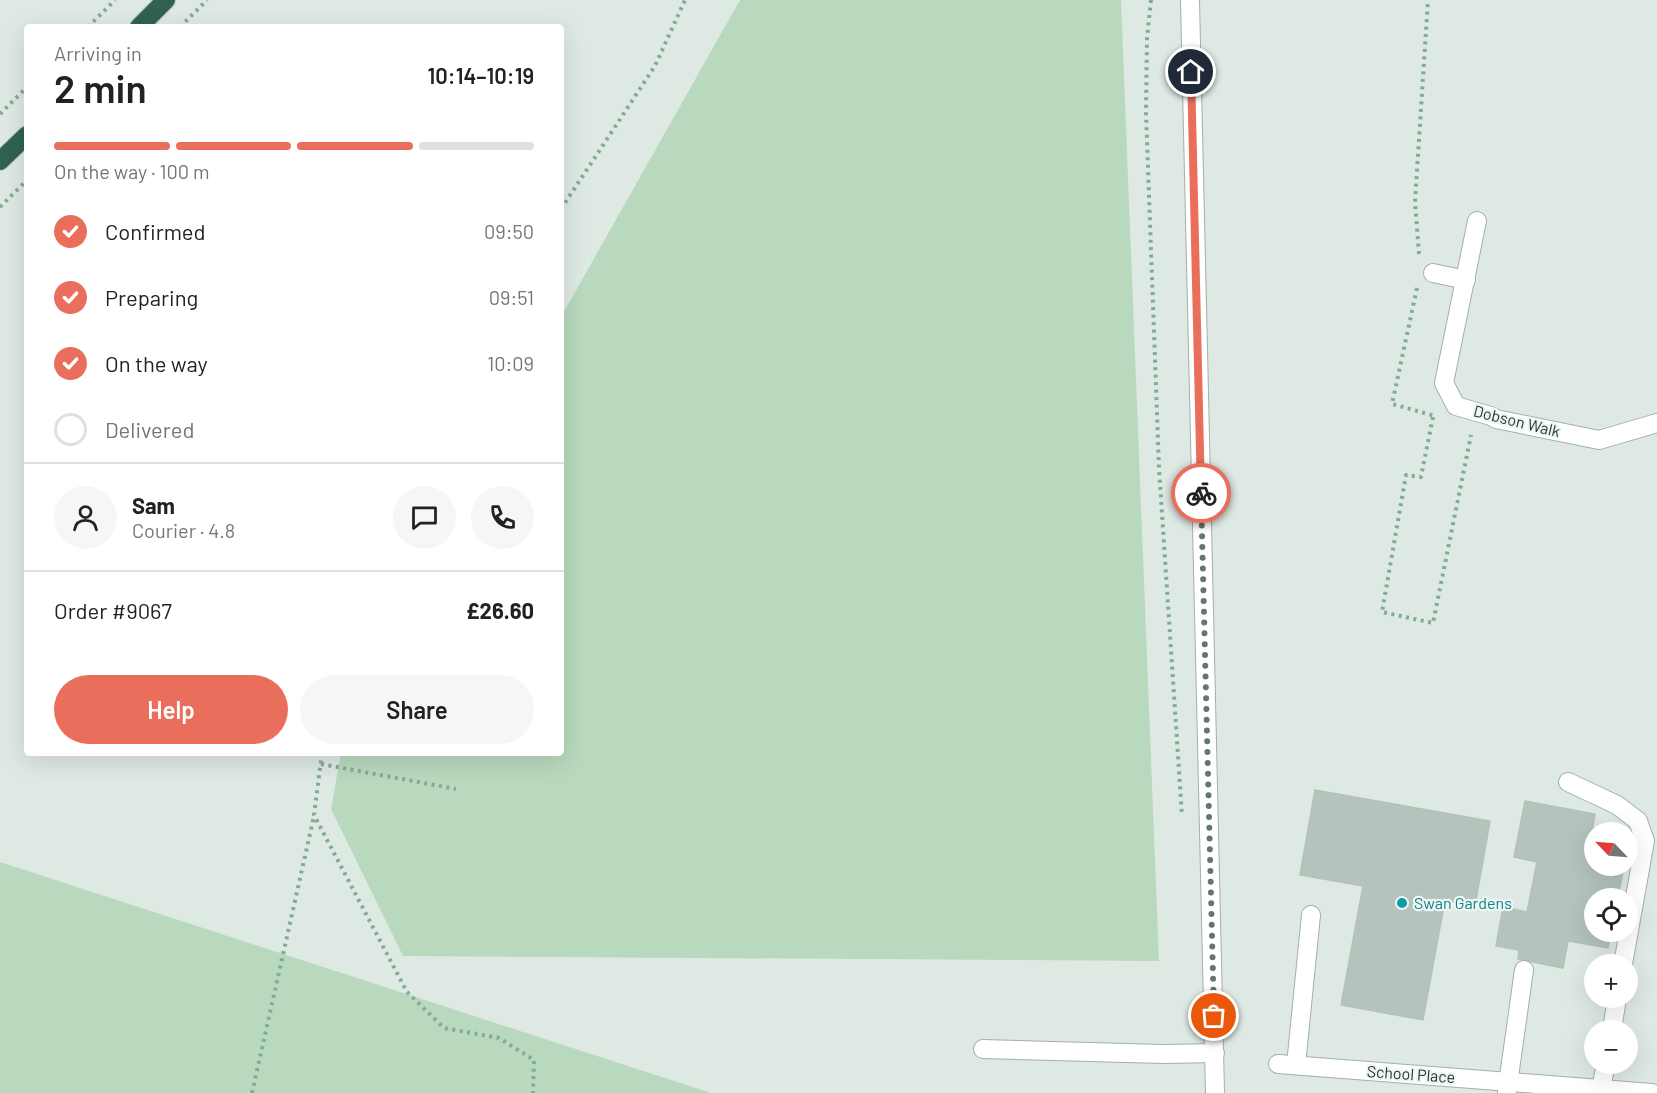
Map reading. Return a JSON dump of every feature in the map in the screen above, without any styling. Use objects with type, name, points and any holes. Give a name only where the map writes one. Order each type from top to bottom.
[{"type":"highway","points":[[142,24],[166,0]]},
{"type":"highway","points":[[0,161],[24,138]]},
{"type":"street","points":[[1190,0],[1215,1093]]},
{"type":"street","name":"Dobson Walk","points":[[1477,221],[1444,383],[1456,406],[1491,416],[1496,420],[1599,440],[1657,423]]},
{"type":"street","points":[[1425,278],[1466,280]]},
{"type":"street","points":[[1568,782],[1617,805],[1638,821],[1645,841],[1625,954]]},
{"type":"street","name":"School Place","points":[[1311,915],[1287,1064],[1507,1087],[1601,1088],[1652,1093]]},
{"type":"street","points":[[1507,1087],[1524,970]]},
{"type":"street","points":[[983,1049],[1164,1054],[1215,1053]]},
{"type":"street","points":[[1601,1088],[1604,1074]]},
{"type":"path","points":[[90,24],[115,0]]},
{"type":"path","points":[[183,24],[207,0]]},
{"type":"path","points":[[564,204],[655,66],[685,0]]},
{"type":"path","points":[[1151,0],[1146,38],[1146,113],[1159,468],[1183,825]]},
{"type":"path","points":[[1420,259],[1415,202],[1428,0]]},
{"type":"path","points":[[0,114],[24,90]]},
{"type":"path","points":[[0,207],[24,183]]},
{"type":"path","points":[[1425,278],[1392,404],[1433,417],[1421,477],[1406,475],[1382,612],[1433,623],[1470,436]]},
{"type":"path","points":[[252,1093],[314,815],[322,756]]},
{"type":"path","points":[[321,764],[456,789]]},
{"type":"path","points":[[314,815],[407,992],[444,1028],[499,1038],[534,1060],[534,1093]]},
{"type":"green space","points":[[740,0],[1121,0],[1159,961],[403,956],[331,809],[340,756],[564,756],[564,312]]},
{"type":"green space","points":[[0,862],[711,1093],[0,1093]]},
{"type":"building","name":"Swan Gardens","points":[[1315,790],[1490,821],[1475,906],[1445,900],[1423,1020],[1341,1005],[1363,886],[1300,875]]},
{"type":"building","points":[[1525,801],[1595,814],[1594,822],[1584,822],[1584,876],[1622,876],[1620,888],[1584,888],[1584,942],[1609,942],[1608,948],[1568,941],[1563,968],[1518,959],[1519,950],[1496,946],[1503,907],[1527,912],[1537,862],[1514,857]]},
{"type":"way so far","points":[[1201,493],[1214,1016]]},
{"type":"place","name":"Swan Gardens","points":[[1402,903]]},
{"type":"route","points":[[1191,72],[1201,493]]}]
